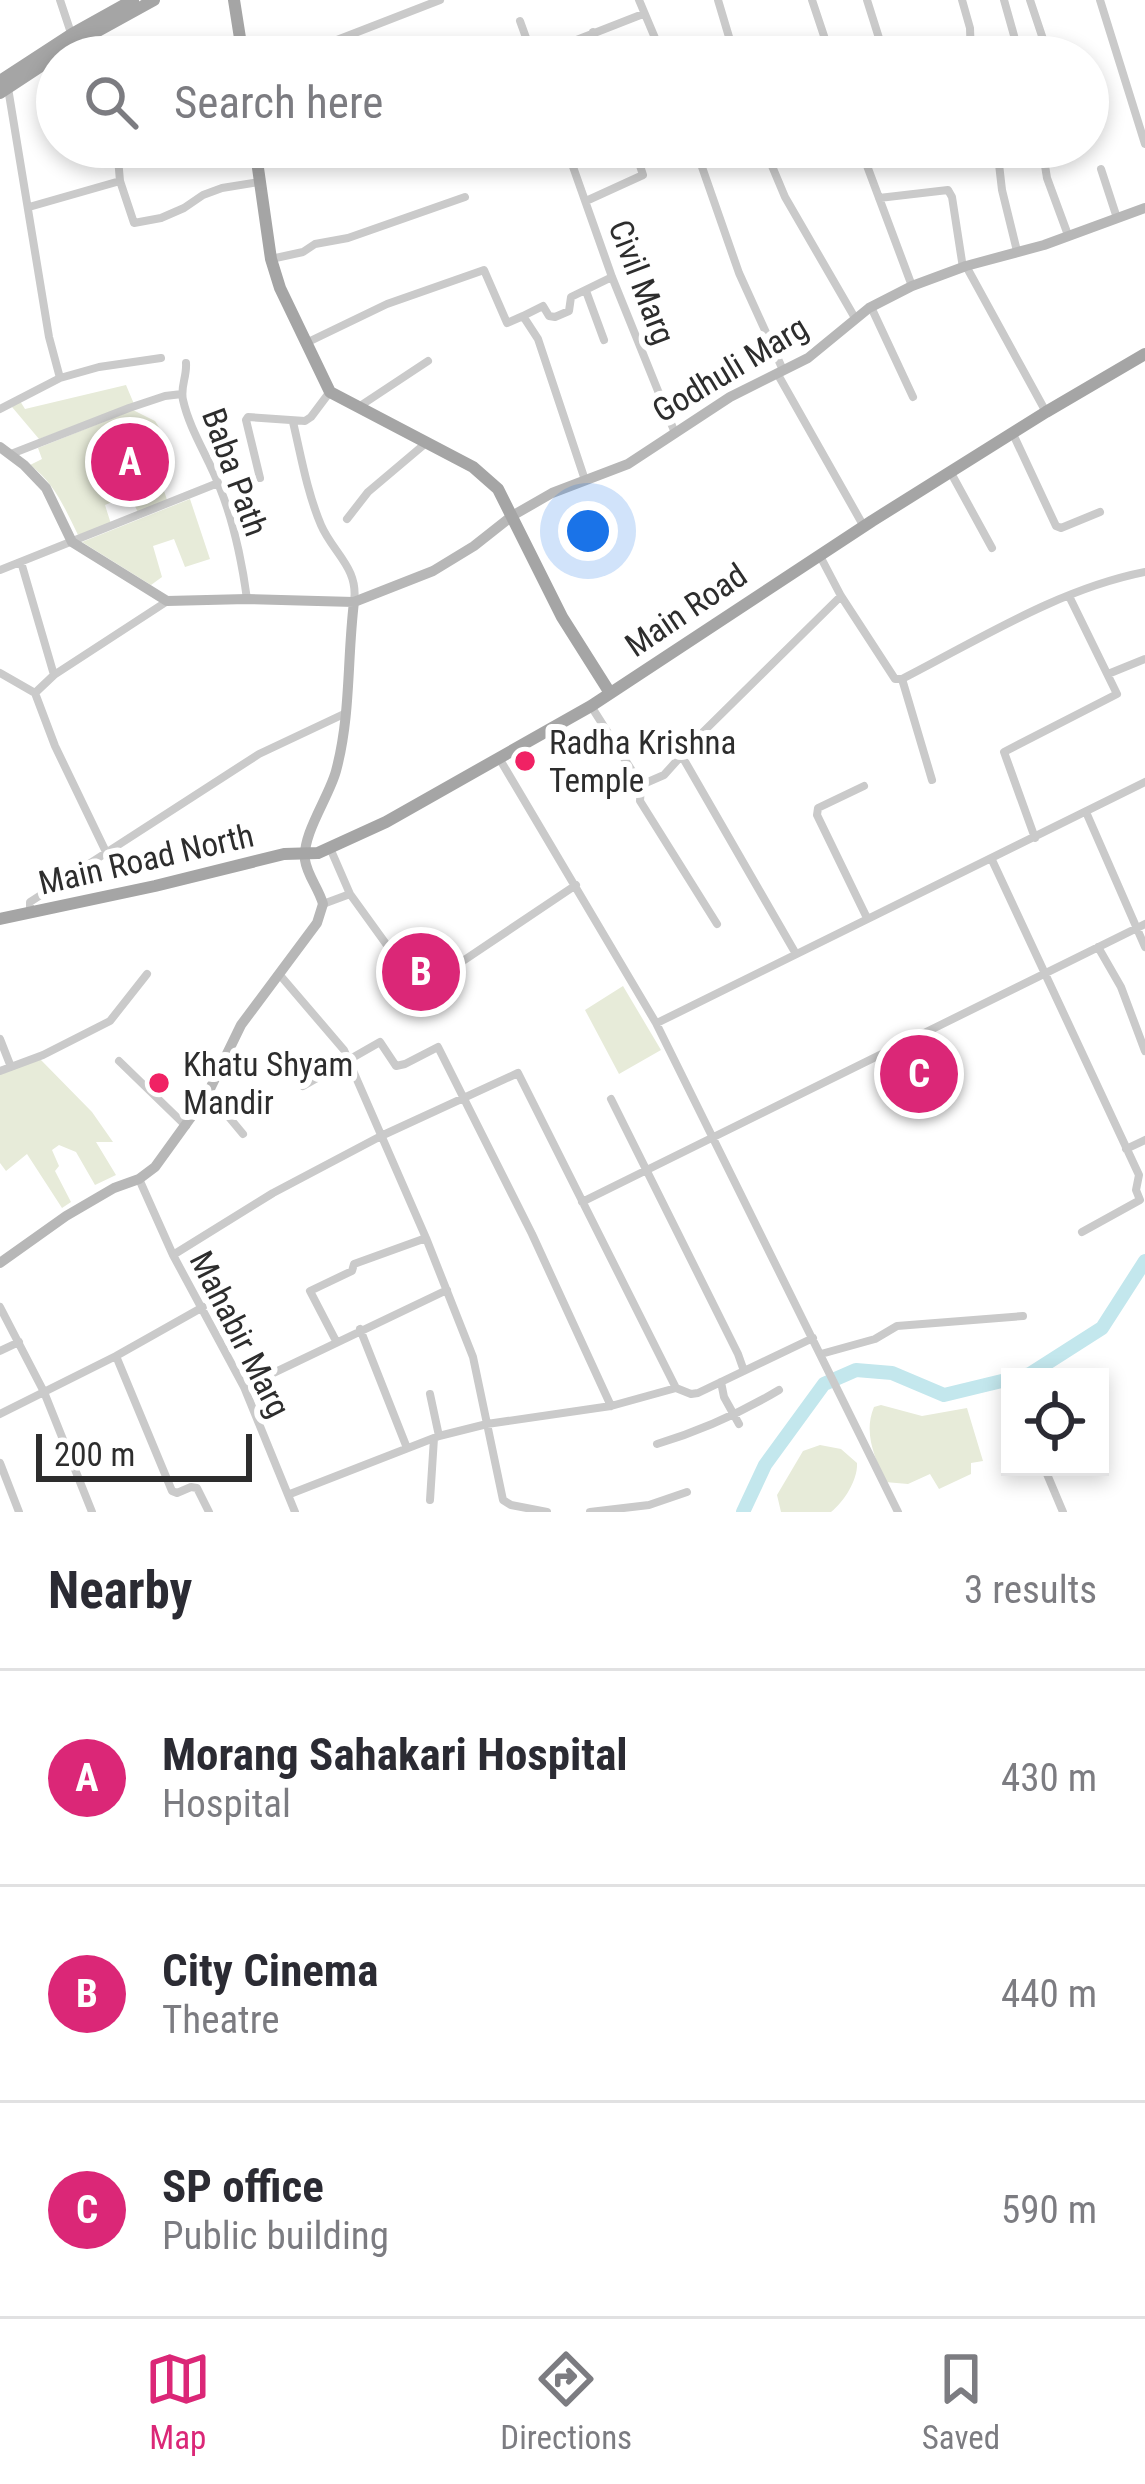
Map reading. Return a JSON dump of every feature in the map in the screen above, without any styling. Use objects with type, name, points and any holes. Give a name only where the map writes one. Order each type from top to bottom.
[{"type":"main road","points":[[68,36],[133,0]]},
{"type":"main road","points":[[88,36],[154,0]]},
{"type":"main road","points":[[234,0],[240,36]]},
{"type":"main road","points":[[3,87],[36,61]]},
{"type":"main road","points":[[3,87],[36,67]]},
{"type":"main road","points":[[258,168],[280,288],[330,392],[473,467],[498,489],[562,617],[610,693]]},
{"type":"main road","name":"Godhuli Marg","points":[[354,602],[449,563],[552,493],[628,464],[730,397],[808,358],[855,318],[912,286],[1145,208]]},
{"type":"main road","name":"Main Road","points":[[1013,435],[1145,356]]},
{"type":"main road","name":"Main Road","points":[[499,758],[591,706],[820,556],[1145,356]]},
{"type":"main road","points":[[0,1263],[66,1216],[155,1167],[208,1092],[241,1025],[316,923],[323,904],[305,854],[344,741],[354,602],[167,601],[72,542],[46,488],[5,451]]},
{"type":"main road","name":"Main Road","points":[[820,556],[951,474]]},
{"type":"main road","name":"Main Road North","points":[[0,919],[284,854],[318,853],[386,822],[499,758]]},
{"type":"street","points":[[60,0],[71,34]]},
{"type":"street","points":[[347,36],[440,0]]},
{"type":"street","points":[[639,0],[656,36]]},
{"type":"street","points":[[718,0],[729,36]]},
{"type":"street","points":[[812,0],[823,36]]},
{"type":"street","points":[[867,0],[878,36]]},
{"type":"street","points":[[962,0],[970,36]]},
{"type":"street","points":[[1004,0],[1014,36]]},
{"type":"street","points":[[1030,0],[1042,36]]},
{"type":"street","points":[[1100,0],[1145,144]]},
{"type":"street","points":[[583,36],[644,14]]},
{"type":"street","points":[[520,20],[526,36]]},
{"type":"street","points":[[592,32],[594,36]]},
{"type":"street","points":[[3,87],[60,378]]},
{"type":"street","points":[[1134,104],[1145,99]]},
{"type":"street","points":[[119,168],[134,223],[161,218],[222,188],[260,182]]},
{"type":"street","name":"Civil Marg","points":[[574,168],[675,433]]},
{"type":"street","points":[[586,201],[644,175],[642,168]]},
{"type":"street","points":[[702,168],[780,372],[864,526]]},
{"type":"street","points":[[773,168],[855,318]]},
{"type":"street","points":[[868,168],[912,286]]},
{"type":"street","points":[[999,168],[1017,251]]},
{"type":"street","points":[[1045,168],[1068,236]]},
{"type":"street","points":[[1101,169],[1118,219]]},
{"type":"street","points":[[29,207],[120,182]]},
{"type":"street","points":[[879,198],[948,190],[964,267],[1046,412]]},
{"type":"street","points":[[271,259],[465,197]]},
{"type":"street","points":[[305,343],[387,304],[479,270],[488,276],[507,323],[543,306],[549,316],[569,311],[571,297],[612,277]]},
{"type":"street","points":[[586,291],[604,340]]},
{"type":"street","points":[[871,307],[913,397]]},
{"type":"street","points":[[523,316],[538,339],[584,480]]},
{"type":"street","points":[[0,409],[60,378],[161,358]]},
{"type":"street","points":[[360,406],[428,361]]},
{"type":"street","name":"Baba Path","points":[[186,363],[182,394],[218,483],[248,599]]},
{"type":"street","points":[[260,478],[246,420],[250,416],[293,422],[311,417],[330,392]]},
{"type":"street","points":[[5,451],[182,394]]},
{"type":"street","points":[[293,422],[322,530],[347,562],[354,602]]},
{"type":"street","points":[[1013,435],[1056,526],[1100,512]]},
{"type":"street","points":[[346,519],[368,492],[428,442]]},
{"type":"street","points":[[951,474],[992,548]]},
{"type":"street","points":[[0,570],[218,483]]},
{"type":"street","points":[[820,556],[896,679],[1069,596],[1145,572]]},
{"type":"street","points":[[21,562],[54,676]]},
{"type":"street","points":[[640,785],[664,776],[841,596]]},
{"type":"street","points":[[1035,838],[1004,752],[1118,694],[1069,596]]},
{"type":"street","points":[[34,693],[167,601]]},
{"type":"street","points":[[1108,674],[1145,659]]},
{"type":"street","points":[[0,673],[34,693],[106,854]]},
{"type":"street","points":[[902,679],[932,779]]},
{"type":"street","points":[[591,706],[640,785],[640,801],[717,925]]},
{"type":"street","points":[[30,914],[30,902],[259,754],[347,712]]},
{"type":"street","points":[[499,758],[656,1023],[898,1512]]},
{"type":"street","points":[[682,758],[796,954]]},
{"type":"street","points":[[656,1023],[1145,782]]},
{"type":"street","points":[[864,786],[818,808],[817,814],[867,918]]},
{"type":"street","points":[[1086,812],[1141,926],[1145,946]]},
{"type":"street","points":[[330,848],[350,894],[415,984]]},
{"type":"street","points":[[992,860],[1138,1175],[1140,1199],[1082,1232]]},
{"type":"street","points":[[448,971],[576,885]]},
{"type":"street","points":[[323,904],[350,894]]},
{"type":"street","points":[[581,1202],[1141,926]]},
{"type":"street","points":[[1098,947],[1121,986],[1145,1051]]},
{"type":"street","points":[[0,1071],[110,1021],[147,974]]},
{"type":"street","points":[[279,974],[349,1061],[425,1238],[473,1358],[503,1500],[547,1512]]},
{"type":"street","points":[[0,1040],[11,1067]]},
{"type":"street","points":[[303,1086],[380,1042],[396,1066],[438,1047],[611,1406]]},
{"type":"street","points":[[119,1061],[186,1126]]},
{"type":"street","points":[[173,1255],[273,1193],[381,1136],[518,1073],[676,1388]]},
{"type":"street","points":[[208,1092],[244,1134]]},
{"type":"street","points":[[611,1099],[744,1371]]},
{"type":"street","points":[[1126,1149],[1145,1140]]},
{"type":"street","name":"Mahabir Marg","points":[[139,1179],[173,1255],[244,1387],[295,1512]]},
{"type":"street","points":[[336,1341],[310,1291],[352,1270],[355,1264],[425,1238]]},
{"type":"street","points":[[244,1387],[447,1290]]},
{"type":"street","points":[[0,1307],[44,1392],[92,1512]]},
{"type":"street","points":[[0,1414],[203,1307]]},
{"type":"street","points":[[823,1357],[892,1332],[897,1326],[1023,1316]]},
{"type":"street","points":[[360,1330],[407,1448]]},
{"type":"street","points":[[290,1494],[436,1437],[487,1424],[611,1406],[676,1388],[692,1394],[813,1338]]},
{"type":"street","points":[[0,1351],[19,1342]]},
{"type":"street","points":[[116,1356],[172,1491],[197,1488],[209,1512]]},
{"type":"street","points":[[721,1382],[739,1424]]},
{"type":"street","points":[[658,1444],[779,1390]]},
{"type":"street","points":[[430,1394],[436,1437],[430,1500]]},
{"type":"street","points":[[0,1463],[19,1512]]},
{"type":"street","points":[[1048,1476],[1063,1512]]},
{"type":"street","points":[[590,1512],[649,1505],[687,1492]]},
{"type":"green space","points":[[126,385],[134,404],[39,439],[12,407],[20,401],[25,409]]},
{"type":"green space","points":[[133,410],[155,421],[164,435],[148,442],[168,503],[139,514],[129,495],[105,505],[111,524],[78,535],[53,488],[30,465],[42,459],[38,448]]},
{"type":"green space","points":[[190,499],[210,559],[185,567],[174,539],[153,546],[162,577],[151,585],[82,542]]},
{"type":"green space","points":[[623,986],[661,1050],[619,1074],[585,1010]]},
{"type":"green space","points":[[40,1059],[92,1112],[113,1142],[96,1142],[116,1175],[95,1185],[76,1152],[59,1145],[52,1150],[59,1166],[55,1171],[71,1202],[62,1208],[27,1154],[6,1171],[0,1163],[0,1074]]},
{"type":"green space","points":[[874,1407],[922,1416],[967,1408],[983,1461],[971,1463],[971,1474],[939,1489],[930,1474],[908,1484],[885,1482],[870,1436]]},
{"type":"green space","points":[[820,1445],[841,1449],[857,1463],[850,1489],[831,1512],[781,1512],[777,1495],[803,1451]]},
{"type":"waterway","points":[[1039,1368],[1102,1328],[1145,1261]]},
{"type":"waterway","points":[[743,1512],[765,1465],[824,1384],[856,1370],[892,1373],[944,1395],[1001,1381]]},
{"type":"place","name":"Morang Sahakari Hospital","points":[[130,462]]},
{"type":"place","name":"Radha Krishna Temple","points":[[525,761]]},
{"type":"place","name":"City Cinema","points":[[421,972]]},
{"type":"place","name":"SP office","points":[[919,1074]]},
{"type":"place","name":"Khatu Shyam Mandir","points":[[159,1083]]}]
